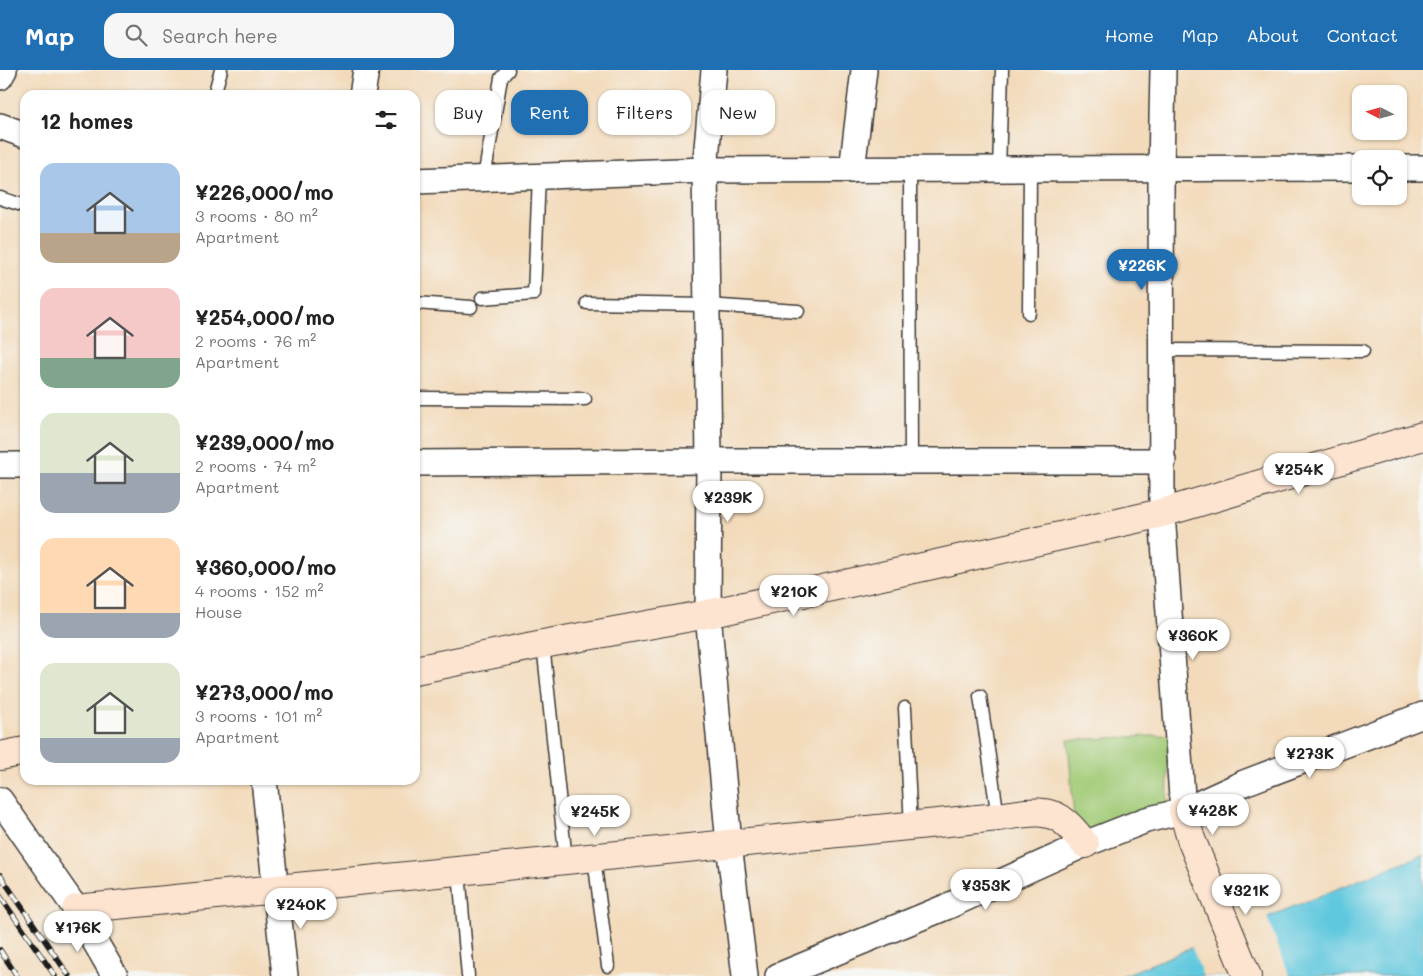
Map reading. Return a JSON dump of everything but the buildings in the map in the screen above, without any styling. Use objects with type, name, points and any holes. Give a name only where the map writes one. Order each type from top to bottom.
[{"type":"street","points":[[0,77],[4,70]]},
{"type":"street","points":[[363,90],[366,70]]},
{"type":"street","points":[[714,70],[705,170],[709,461],[708,614],[730,844],[745,976]]},
{"type":"street","points":[[852,170],[864,70]]},
{"type":"street","points":[[1162,70],[1162,513],[1183,812],[1191,839],[1247,976]]},
{"type":"street","points":[[0,126],[20,133]]},
{"type":"street","points":[[420,181],[705,170],[1352,168]]},
{"type":"street","points":[[1407,168],[1423,168]]},
{"type":"street","points":[[420,669],[708,614],[1162,513],[1423,436]]},
{"type":"street","points":[[420,463],[1163,461]]},
{"type":"street","points":[[0,465],[20,465]]},
{"type":"street","points":[[778,976],[946,907],[1085,844],[1146,820],[1183,812],[1244,782],[1423,715]]},
{"type":"street","points":[[0,756],[20,752]]},
{"type":"street","points":[[265,785],[285,976]]},
{"type":"street","points":[[0,800],[76,909],[116,976]]},
{"type":"street","points":[[76,909],[459,872],[1035,812],[1052,813],[1066,822],[1085,844]]},
{"type":"lane","points":[[216,90],[222,70]]},
{"type":"lane","points":[[484,178],[501,78],[508,70]]},
{"type":"lane","points":[[999,170],[1002,70]]},
{"type":"lane","points":[[910,170],[911,461]]},
{"type":"lane","points":[[1029,313],[1030,170]]},
{"type":"lane","points":[[482,298],[534,294],[539,176]]},
{"type":"lane","points":[[0,198],[20,204]]},
{"type":"lane","points":[[420,303],[471,307]]},
{"type":"lane","points":[[587,303],[707,305],[798,311]]},
{"type":"lane","points":[[1162,350],[1363,351]]},
{"type":"lane","points":[[420,398],[585,399]]},
{"type":"lane","points":[[543,644],[566,861]]},
{"type":"lane","points":[[980,696],[998,817]]},
{"type":"lane","points":[[905,708],[911,826]]},
{"type":"lane","points":[[594,858],[608,966]]},
{"type":"lane","points":[[459,872],[468,976]]},
{"type":"green space","points":[[1169,735],[1167,813],[1095,835],[1074,818],[1068,740]]},
{"type":"water","points":[[1423,855],[1423,976],[1122,976],[1401,863]]},
{"type":"pier","points":[[1266,915],[1290,976],[1203,976],[1191,945]]},
{"type":"railway","points":[[0,875],[69,976]]},
{"type":"railway","points":[[0,896],[55,976]]},
{"type":"railway","points":[[0,950],[17,976]]}]
